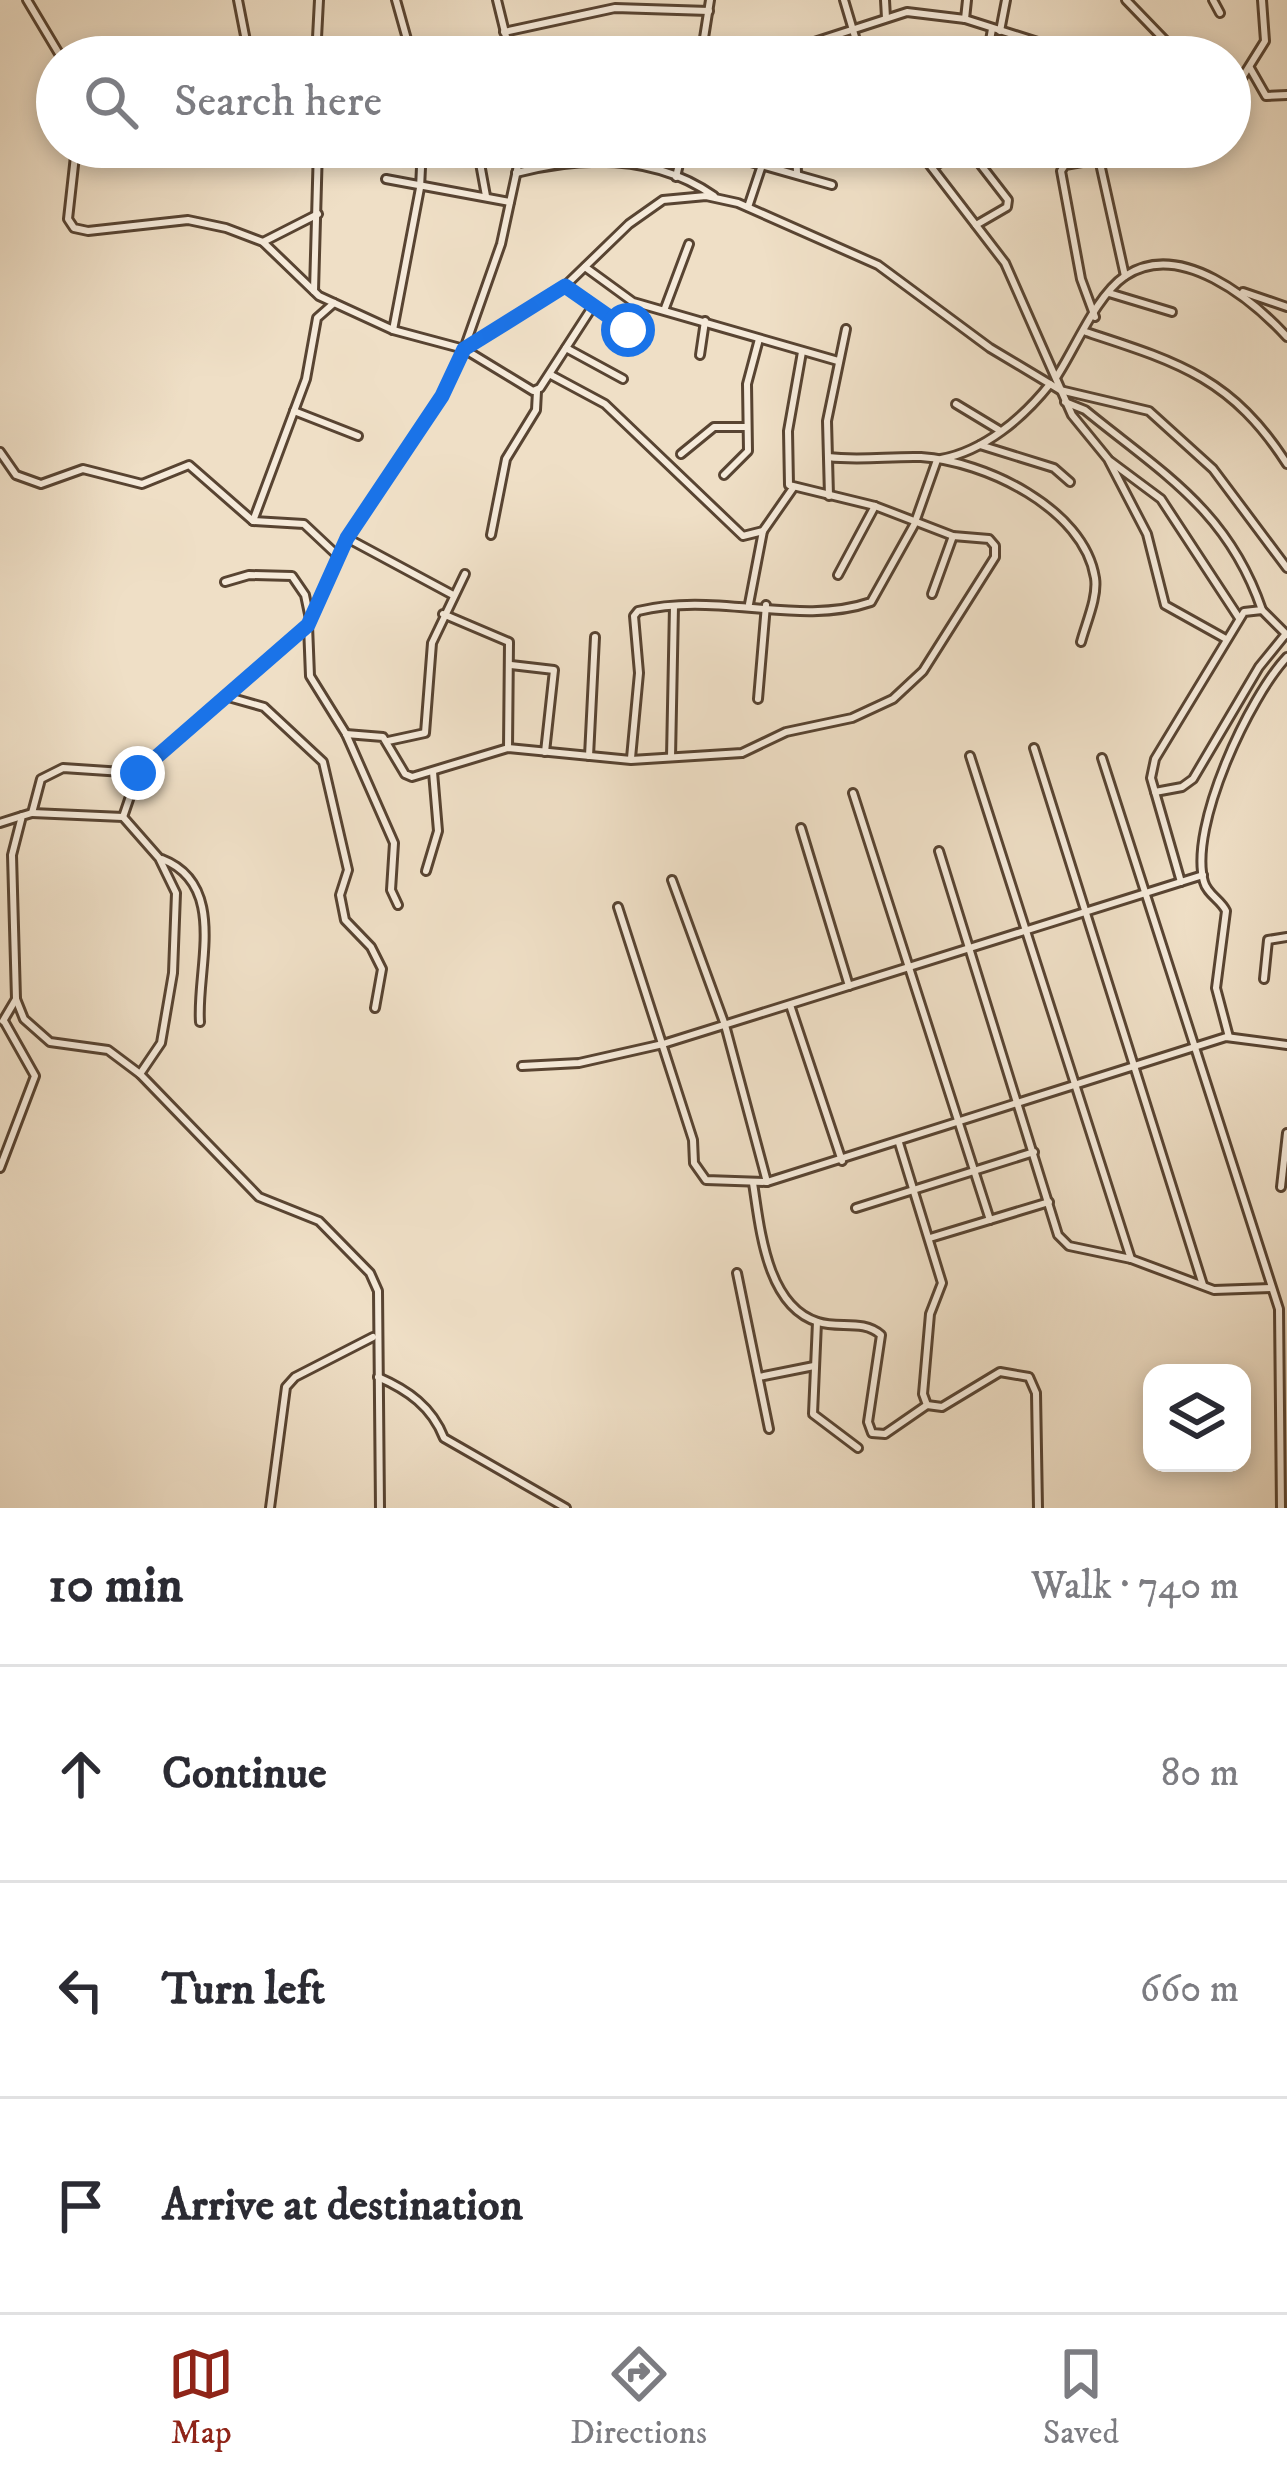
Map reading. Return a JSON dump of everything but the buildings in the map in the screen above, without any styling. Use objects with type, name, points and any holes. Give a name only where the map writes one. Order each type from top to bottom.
[{"type":"street","points":[[28,0],[49,36]]},
{"type":"street","points":[[238,0],[244,36]]},
{"type":"street","points":[[317,36],[320,0]]},
{"type":"street","points":[[396,0],[407,36]]},
{"type":"street","points":[[497,0],[505,36]]},
{"type":"street","points":[[705,36],[710,0]]},
{"type":"street","points":[[844,0],[852,36]]},
{"type":"street","points":[[885,0],[886,18]]},
{"type":"street","points":[[926,0],[926,14]]},
{"type":"street","points":[[965,19],[967,0]]},
{"type":"street","points":[[994,36],[1006,0]]},
{"type":"street","points":[[1126,0],[1161,36]]},
{"type":"street","points":[[1214,0],[1220,14]]},
{"type":"street","points":[[1251,66],[1267,31],[1262,0]]},
{"type":"street","points":[[504,32],[615,8],[658,5],[709,11]]},
{"type":"street","points":[[830,36],[907,12],[965,19],[1016,36]]},
{"type":"street","points":[[1251,70],[1266,96],[1287,95]]},
{"type":"street","points":[[74,168],[68,219],[74,228],[88,231],[188,220],[263,242],[314,291],[334,303],[393,330],[464,349],[537,391]]},
{"type":"street","points":[[314,291],[318,168]]},
{"type":"street","points":[[393,330],[421,168]]},
{"type":"street","points":[[481,168],[486,197]]},
{"type":"street","points":[[123,818],[138,773],[309,622],[347,538],[442,396],[464,349],[502,244],[517,168]]},
{"type":"street","points":[[516,172],[542,168]]},
{"type":"street","points":[[643,168],[676,177],[878,265],[990,348],[1060,390],[1149,411],[1177,431],[1213,469],[1287,568]]},
{"type":"street","points":[[676,177],[678,168]]},
{"type":"street","points":[[748,207],[761,168]]},
{"type":"street","points":[[776,168],[832,185]]},
{"type":"street","points":[[797,168],[797,174]]},
{"type":"street","points":[[935,168],[1005,263],[1065,402],[1108,460],[1147,533],[1165,604],[1226,639]]},
{"type":"street","points":[[976,225],[1006,207],[999,187],[984,168]]},
{"type":"street","points":[[1064,168],[1061,180],[1081,279],[1095,317]]},
{"type":"street","points":[[1101,168],[1125,276]]},
{"type":"street","points":[[386,178],[510,202]]},
{"type":"street","points":[[464,349],[565,286],[664,200],[717,198]]},
{"type":"street","points":[[263,242],[318,214]]},
{"type":"street","points":[[664,308],[689,244]]},
{"type":"street","points":[[585,267],[633,302],[838,361]]},
{"type":"street","points":[[1057,376],[1109,293],[1125,276],[1170,268],[1196,272],[1287,308]]},
{"type":"street","points":[[565,286],[628,330]]},
{"type":"street","points":[[1239,291],[1287,337]]},
{"type":"street","points":[[1109,293],[1172,312]]},
{"type":"street","points":[[253,521],[307,379],[317,318],[334,303]]},
{"type":"street","points":[[491,535],[506,459],[536,410],[537,391],[593,306]]},
{"type":"street","points":[[700,355],[705,321]]},
{"type":"street","points":[[829,496],[827,421],[846,329]]},
{"type":"street","points":[[1086,332],[1193,368],[1272,440],[1287,464]]},
{"type":"street","points":[[724,475],[747,455],[747,384],[759,339]]},
{"type":"street","points":[[566,348],[623,379]]},
{"type":"street","points":[[749,604],[764,531],[793,488],[788,431],[802,352]]},
{"type":"street","points":[[550,374],[608,407],[743,536],[764,531]]},
{"type":"street","points":[[937,460],[980,445],[1031,408],[1050,384]]},
{"type":"street","points":[[1065,402],[1162,467],[1189,492],[1244,562],[1262,610],[1286,634],[1259,667],[1193,778],[1182,787],[1155,792]]},
{"type":"street","points":[[956,404],[1000,431]]},
{"type":"street","points":[[293,411],[358,436]]},
{"type":"street","points":[[681,454],[714,427],[746,427]]},
{"type":"street","points":[[980,445],[1054,468],[1070,482]]},
{"type":"street","points":[[0,452],[16,475],[41,484],[83,469],[142,484],[189,465],[253,521],[304,524],[338,556]]},
{"type":"street","points":[[828,458],[937,460],[1049,503],[1095,580],[1081,642]]},
{"type":"street","points":[[631,760],[638,673],[634,616],[674,606],[749,604],[814,612],[872,602],[914,525],[937,460]]},
{"type":"street","points":[[1108,460],[1162,499],[1239,618]]},
{"type":"street","points":[[388,741],[405,775],[433,772],[508,748],[631,760],[671,758],[742,752],[786,732],[852,718],[893,699],[923,670],[995,557],[989,539],[953,536],[914,525],[875,506],[793,488]]},
{"type":"street","points":[[838,575],[875,506]]},
{"type":"street","points":[[932,594],[953,536]]},
{"type":"street","points":[[347,538],[453,595]]},
{"type":"street","points":[[346,734],[388,741],[425,733],[432,643],[465,574]]},
{"type":"street","points":[[225,582],[249,575],[292,576],[305,595],[310,676],[346,734],[394,843],[391,890],[398,905]]},
{"type":"street","points":[[758,699],[766,605]]},
{"type":"street","points":[[671,758],[674,606]]},
{"type":"street","points":[[1181,882],[1155,792],[1155,759],[1239,618],[1249,609],[1262,610]]},
{"type":"street","points":[[443,614],[504,638],[512,649],[508,748]]},
{"type":"street","points":[[590,756],[595,637]]},
{"type":"street","points":[[1229,1037],[1216,988],[1226,911],[1203,875],[1210,795],[1254,706],[1287,657]]},
{"type":"street","points":[[511,664],[554,670],[545,752]]},
{"type":"street","points":[[225,696],[264,706],[323,762],[348,870],[340,895],[345,920],[371,947],[382,969],[376,1008]]},
{"type":"street","points":[[1034,748],[1203,1285]]},
{"type":"street","points":[[970,756],[1131,1258]]},
{"type":"street","points":[[1102,758],[1271,1288],[1280,1328],[1281,1508]]},
{"type":"street","points":[[32,813],[41,779],[51,770],[138,773]]},
{"type":"street","points":[[426,871],[439,831],[433,772]]},
{"type":"street","points":[[853,793],[990,1220]]},
{"type":"street","points":[[0,823],[32,813],[123,818],[159,858],[176,892],[173,974],[161,1043],[140,1073]]},
{"type":"street","points":[[22,816],[12,855],[16,999],[24,1018],[50,1042],[108,1050],[140,1073],[259,1197],[309,1213],[370,1273],[378,1291],[380,1508]]},
{"type":"street","points":[[801,829],[849,986]]},
{"type":"street","points":[[939,851],[1064,1242],[1131,1258],[1225,1291],[1271,1288]]},
{"type":"street","points":[[159,858],[176,864],[194,885],[206,930],[200,1022]]},
{"type":"street","points":[[522,1066],[579,1063],[663,1044],[1203,875]]},
{"type":"street","points":[[672,880],[725,1025],[767,1182]]},
{"type":"street","points":[[618,907],[693,1140],[698,1173],[706,1180],[767,1182],[1229,1037],[1287,1045]]},
{"type":"street","points":[[1264,979],[1268,940],[1287,937]]},
{"type":"street","points":[[0,1168],[35,1076],[2,1022],[16,999]]},
{"type":"street","points":[[790,1004],[842,1161]]},
{"type":"street","points":[[1281,1187],[1287,1133]]},
{"type":"street","points":[[899,1143],[942,1283],[930,1314],[927,1405]]},
{"type":"street","points":[[856,1208],[1034,1152]]},
{"type":"street","points":[[754,1183],[773,1277],[799,1310],[817,1322],[872,1327],[880,1335],[868,1422],[872,1433],[885,1434],[927,1405],[942,1406],[1000,1372],[1029,1377],[1036,1393],[1037,1508]]},
{"type":"street","points":[[930,1238],[1049,1202]]},
{"type":"street","points":[[736,1273],[769,1429]]},
{"type":"street","points":[[817,1322],[813,1414],[858,1448]]},
{"type":"street","points":[[270,1508],[286,1387],[295,1377],[375,1335]]},
{"type":"street","points":[[759,1376],[815,1366]]},
{"type":"street","points":[[378,1377],[421,1404],[437,1419],[444,1438],[566,1508]]},
{"type":"route","points":[[138,773],[308,625],[347,538],[442,396],[464,349],[565,286],[628,330]]}]
